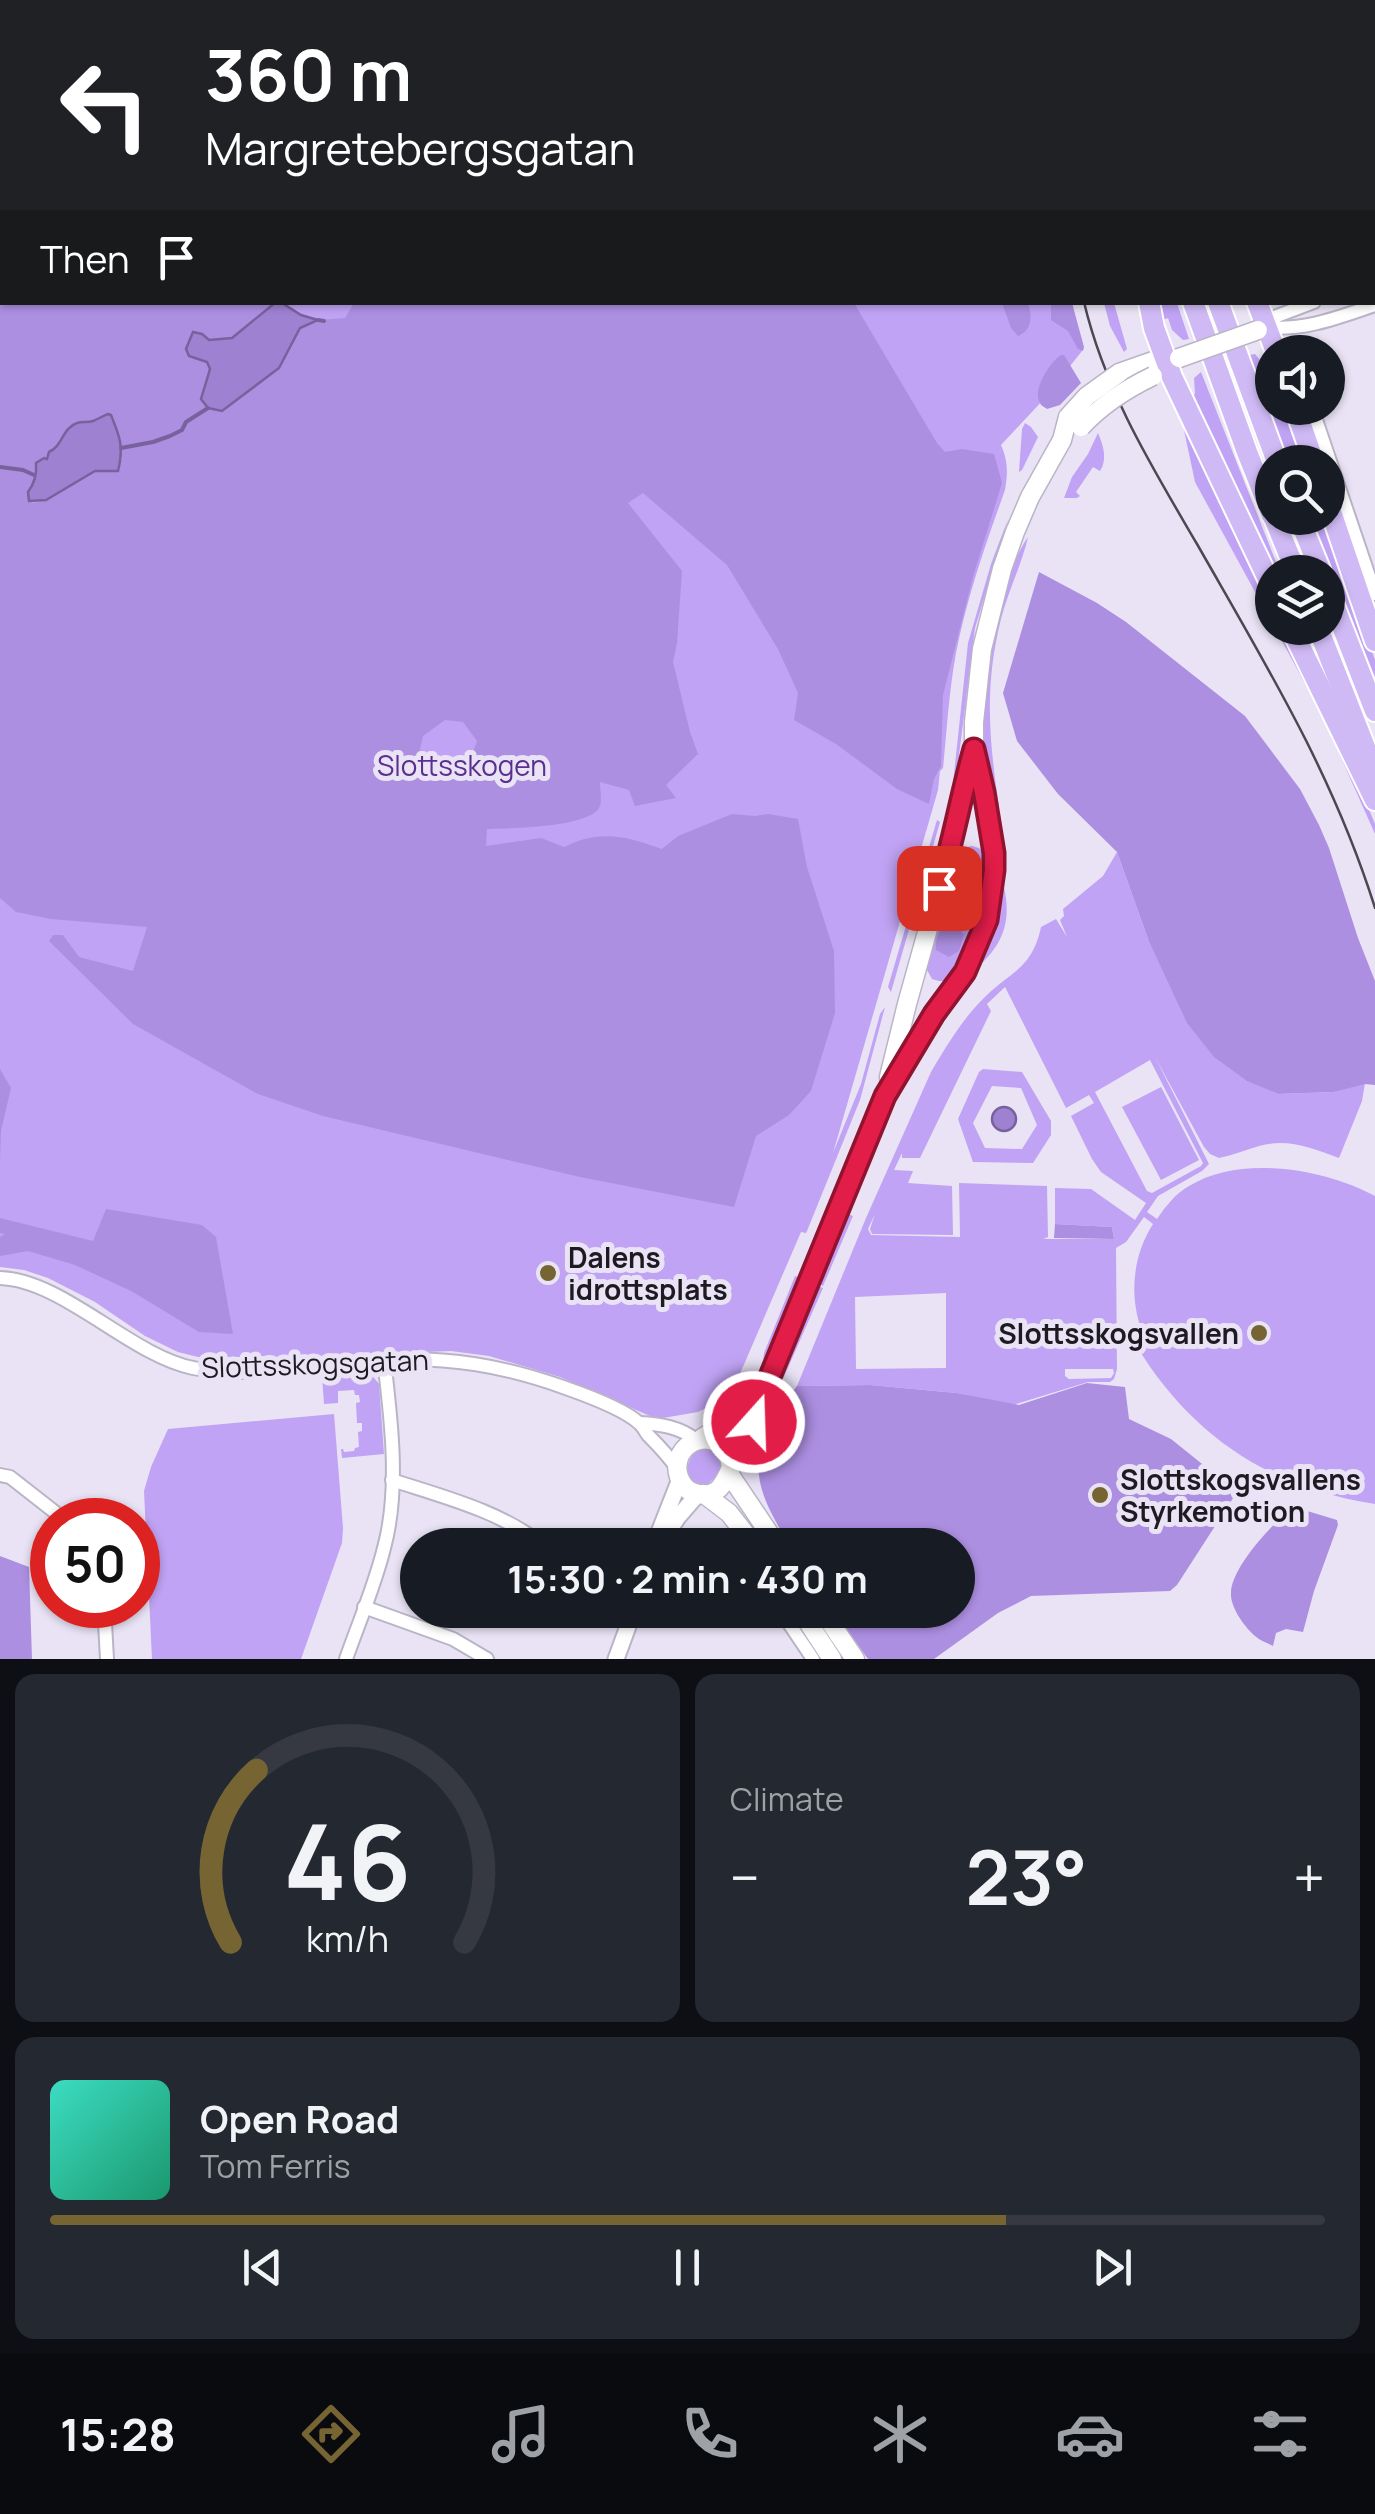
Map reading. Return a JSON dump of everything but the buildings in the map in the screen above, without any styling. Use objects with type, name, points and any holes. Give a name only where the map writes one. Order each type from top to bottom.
[{"type":"main road","points":[[1149,305],[1156,363],[1255,555]]},
{"type":"main road","points":[[1194,305],[1255,470]]},
{"type":"main road","points":[[1219,305],[1271,445]]},
{"type":"main road","points":[[1258,305],[1266,335]]},
{"type":"main road","points":[[885,1096],[954,840],[974,749],[978,679],[988,620],[1004,563],[1030,497],[1087,396],[1119,372],[1262,328]]},
{"type":"main road","points":[[1074,422],[1156,363]]},
{"type":"main road","points":[[1339,535],[1375,641]]},
{"type":"main road","points":[[1345,634],[1375,711]]},
{"type":"main road","points":[[1299,645],[1375,800]]},
{"type":"main road","points":[[1325,645],[1375,774]]},
{"type":"main road","points":[[701,1494],[718,1489],[731,1471],[885,1096],[934,1014],[965,972],[987,920],[994,853],[974,749]]},
{"type":"main road","points":[[741,1528],[729,1513],[684,1487],[679,1475],[681,1455],[764,1391]]},
{"type":"main road","points":[[699,1439],[720,1444],[726,1450],[731,1471],[766,1528]]},
{"type":"main road","points":[[812,1628],[832,1659]]},
{"type":"main road","points":[[834,1628],[855,1659]]},
{"type":"street","points":[[1262,328],[1277,316],[1306,305]]},
{"type":"street","points":[[1262,328],[1313,326],[1370,305]]},
{"type":"street","points":[[1318,425],[1375,594]]},
{"type":"street","name":"Slottsskogsgatan","points":[[0,1278],[48,1292],[156,1354],[189,1367],[248,1371],[384,1360],[450,1360],[508,1369],[594,1399],[640,1423],[684,1431],[699,1439]]},
{"type":"street","points":[[346,1659],[385,1547],[392,1480],[384,1360]]},
{"type":"street","name":"Slottsskogsgatan","points":[[640,1423],[667,1453],[679,1475]]},
{"type":"street","points":[[0,1475],[10,1477],[36,1498]]},
{"type":"street","points":[[660,1528],[679,1475]]},
{"type":"street","points":[[392,1480],[455,1500],[520,1528]]},
{"type":"street","points":[[670,1528],[701,1494]]},
{"type":"street","points":[[364,1607],[454,1638],[487,1659]]},
{"type":"street","points":[[105,1628],[107,1659]]},
{"type":"street","points":[[616,1659],[627,1628]]},
{"type":"street","points":[[792,1628],[813,1659]]},
{"type":"green space","name":"Slottsskogen","points":[[0,305],[1073,305],[1082,351],[1001,445],[1007,467],[1005,490],[960,632],[938,790],[833,1153],[861,1084],[885,1007],[860,1100],[807,1231],[801,1232],[739,1376],[718,1402],[698,1412],[657,1419],[560,1377],[489,1356],[451,1351],[198,1357],[145,1336],[95,1302],[48,1278],[0,1267]]},
{"type":"green space","points":[[1105,305],[1115,305],[1127,349],[1124,352]]},
{"type":"green space","points":[[1156,305],[1178,305],[1189,339],[1183,340],[1172,330],[1168,318],[1160,321]]},
{"type":"green space","points":[[1201,372],[1255,509],[1255,534],[1191,397],[1195,394],[1194,378]]},
{"type":"green space","points":[[1181,416],[1255,567],[1255,592],[1195,482]]},
{"type":"green space","points":[[1025,423],[1038,437],[1019,472],[1022,429]]},
{"type":"green space","points":[[1275,425],[1293,425],[1300,445],[1283,445]]},
{"type":"green space","points":[[1098,433],[1104,452],[1100,471],[1093,467],[1076,492],[1080,496],[1064,498],[1072,477]]},
{"type":"green space","points":[[1008,519],[975,628],[953,803],[968,643]]},
{"type":"green space","points":[[1256,535],[1265,535],[1273,555],[1265,555]]},
{"type":"green space","points":[[1318,535],[1331,535],[1338,555],[1326,555]]},
{"type":"green space","points":[[1028,537],[1001,619],[992,668],[990,713],[999,807],[996,810],[984,748],[987,671],[1003,595]]},
{"type":"green space","points":[[1345,575],[1375,660],[1375,678],[1345,603]]},
{"type":"green space","points":[[1284,645],[1293,645],[1354,773],[1375,824],[1375,834],[1323,717]]},
{"type":"green space","points":[[937,820],[940,822],[891,992],[888,987]]},
{"type":"green space","points":[[972,846],[986,855],[987,873],[978,925],[953,977],[935,980],[926,968],[957,855]]},
{"type":"green space","points":[[1117,852],[1148,939],[1279,1094],[1334,1092],[1365,1083],[1362,1101],[1339,1158],[1280,1143],[1219,1158],[1204,1147],[1155,1057],[1209,1164],[1158,1196],[1147,1212],[1157,1219],[1189,1186],[1210,1176],[1257,1168],[1307,1173],[1375,1196],[1375,1504],[1301,1485],[1237,1453],[1182,1406],[1158,1377],[1136,1345],[1146,1340],[1136,1311],[1134,1281],[1140,1251],[1153,1224],[1144,1217],[1126,1242],[1116,1248],[1117,1369],[1110,1382],[1088,1382],[1013,1405],[957,1393],[870,1385],[797,1386],[931,1072],[974,1008],[1032,953],[1041,927],[1056,919],[1067,937],[1060,920],[1063,909],[1103,876]],"holes":[[[1005,987],[1066,1108],[1089,1095],[1094,1103],[1071,1116],[1092,1159],[1101,1172],[1146,1203],[1135,1220],[1091,1189],[1055,1188],[1055,1224],[1112,1227],[1114,1239],[1043,1239],[1048,1237],[1047,1186],[959,1183],[960,1237],[871,1235],[868,1229],[875,1214],[872,1234],[953,1235],[952,1186],[908,1183],[913,1171],[894,1170],[902,1153],[902,1158],[920,1158],[991,1011],[987,1004]],[[1150,1060],[1203,1163],[1201,1166],[1152,1193],[1147,1191],[1095,1092]],[[946,1293],[946,1368],[856,1369],[855,1297]],[[1065,1369],[1113,1369],[1114,1373],[1111,1378],[1065,1376]]]},
{"type":"green space","points":[[1003,883],[1007,907],[1004,929],[995,948],[979,966],[994,926]]},
{"type":"green space","points":[[979,1072],[1022,1072],[1051,1121],[1051,1135],[1033,1163],[973,1162],[958,1119]],"holes":[[[992,1086],[1021,1088],[1037,1125],[1022,1149],[985,1148],[973,1123]]]},
{"type":"green space","points":[[1161,1087],[1199,1160],[1161,1180],[1122,1107]]},
{"type":"green space","points":[[848,1214],[853,1216],[823,1286],[819,1284]]},
{"type":"green space","points":[[795,1276],[801,1278],[763,1361],[764,1353]]},
{"type":"green space","points":[[818,1286],[823,1288],[783,1379],[781,1376]]},
{"type":"green space","points":[[370,1373],[379,1384],[384,1454],[342,1458],[341,1449],[354,1451],[359,1447],[359,1395],[354,1390],[338,1391],[338,1403],[324,1404],[322,1376]]},
{"type":"green space","points":[[334,1414],[342,1543],[301,1659],[152,1659],[151,1628],[160,1628],[160,1498],[144,1498],[144,1491],[168,1429]]},
{"type":"green space","points":[[700,1448],[715,1448],[724,1461],[721,1473],[705,1486],[691,1482],[687,1472],[690,1459]]},
{"type":"shaded area","name":"Slottsskogen","points":[[0,305],[274,305],[232,339],[209,340],[202,334],[198,360],[207,362],[210,369],[203,387],[222,411],[279,368],[300,328],[318,320],[345,318],[353,305],[855,305],[945,452],[962,449],[994,454],[1002,483],[943,695],[941,766],[929,804],[897,789],[836,744],[794,720],[798,693],[778,649],[727,565],[643,493],[628,503],[682,571],[673,662],[698,754],[666,785],[676,798],[635,806],[629,790],[600,782],[600,806],[582,819],[487,829],[486,846],[541,838],[564,847],[589,838],[613,836],[662,849],[678,836],[732,814],[798,819],[807,867],[834,951],[835,1013],[811,1091],[789,1115],[756,1136],[734,1207],[580,1177],[323,1116],[258,1094],[133,1024],[49,941],[53,935],[63,935],[79,957],[133,971],[147,927],[16,912],[0,898]],"holes":[[[91,423],[122,457],[118,471],[95,471],[46,500],[33,503],[28,492],[49,452]],[[445,720],[463,722],[477,741],[471,758],[454,773],[441,771],[419,754],[423,736]]]},
{"type":"shaded area","points":[[272,305],[285,305],[318,320],[300,328],[279,368],[222,411],[208,408],[201,399],[210,369],[207,362],[189,356],[186,349],[193,332],[209,340],[232,338]]},
{"type":"shaded area","points":[[1003,305],[1028,305],[1030,322],[1026,330],[1018,336]]},
{"type":"shaded area","points":[[1051,305],[1073,305],[1083,351],[1068,331],[1051,320]]},
{"type":"shaded area","points":[[1061,355],[1081,383],[1060,405],[1047,409],[1040,403],[1038,391],[1047,370]]},
{"type":"shaded area","points":[[108,414],[120,442],[118,471],[95,471],[46,500],[29,501],[36,463],[47,459],[72,425]]},
{"type":"shaded area","points":[[1039,572],[1126,622],[1245,716],[1300,789],[1329,848],[1375,981],[1375,1085],[1334,1092],[1279,1094],[1247,1081],[1214,1057],[1187,1023],[1148,939],[1117,852],[1058,794],[1017,741],[1003,693]]},
{"type":"shaded area","points":[[950,924],[964,935],[959,951],[949,957],[936,950],[936,946],[940,931]]},
{"type":"shaded area","points":[[0,1069],[11,1088],[1,1131],[0,1159]]},
{"type":"shaded area","points":[[1004,1107],[1013,1110],[1013,1128],[1004,1131],[995,1128],[992,1119],[995,1110]]},
{"type":"shaded area","points":[[106,1209],[202,1225],[216,1237],[233,1334],[199,1332],[131,1291],[75,1265],[28,1251],[0,1256],[0,1237],[5,1234],[0,1233],[0,1218],[93,1241]]},
{"type":"shaded area","points":[[1055,1224],[1112,1227],[1114,1239],[1054,1238]]},
{"type":"shaded area","points":[[1087,1383],[1125,1387],[1129,1419],[1171,1439],[1237,1492],[1170,1591],[1031,1596],[998,1613],[934,1659],[868,1659],[846,1628],[975,1628],[975,1528],[780,1528],[760,1482],[759,1464],[769,1428],[797,1386],[870,1385],[957,1393],[1019,1405]]},
{"type":"shaded area","points":[[1294,1507],[1337,1520],[1338,1525],[1303,1632],[1286,1629],[1276,1633],[1273,1646],[1245,1625],[1236,1612],[1231,1593],[1246,1558]]},
{"type":"shaded area","points":[[0,1556],[29,1567],[32,1659],[0,1659]]},
{"type":"waterway","points":[[318,320],[324,321]]},
{"type":"waterway","points":[[121,448],[170,436],[208,408]]},
{"type":"waterway","points":[[0,467],[34,475]]},
{"type":"tram line","points":[[1085,305],[1117,397],[1296,721],[1339,812],[1375,908]]},
{"type":"place","name":"Dalens idrottsplats","points":[[548,1273]]},
{"type":"place","name":"Slottsskogsvallen","points":[[1259,1333]]},
{"type":"place","name":"Slottskogsvallens Styrkemotion","points":[[1100,1495]]},
{"type":"route","points":[[754,1422],[885,1096],[934,1014],[965,972],[987,920],[994,853],[974,749],[939,888]]}]
